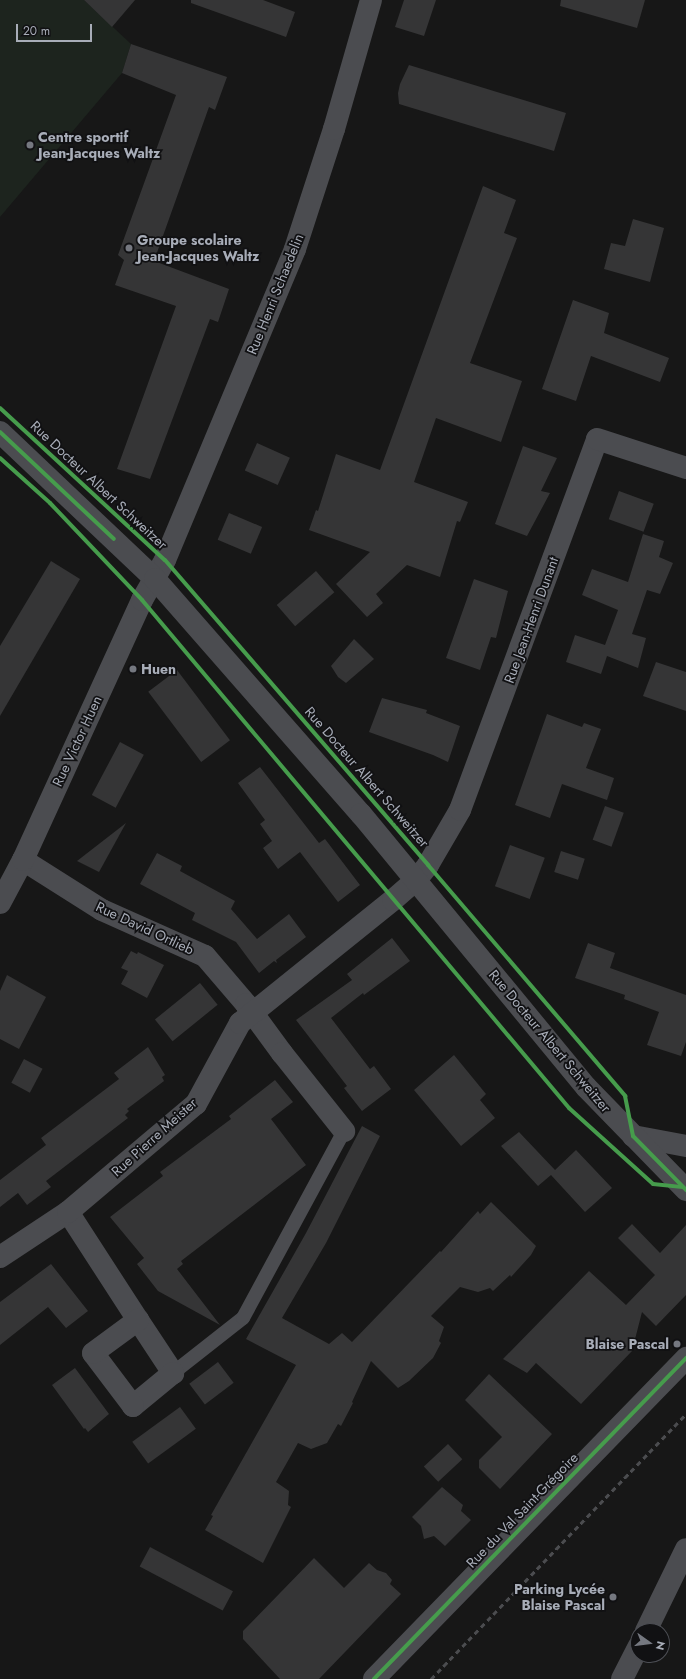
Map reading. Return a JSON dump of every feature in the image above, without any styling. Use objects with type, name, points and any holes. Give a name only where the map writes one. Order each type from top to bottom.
[{"type":"street","name":"Rue Henri Schaedelin","points":[[155,579],[182,521],[295,249],[334,129],[370,0]]},
{"type":"street","name":"Rue Docteur Albert Schweitzer","points":[[0,432],[155,579],[361,814],[586,1087],[686,1190]]},
{"type":"street","name":"Rue Jean-Henri Dunant","points":[[416,880],[428,865],[460,810],[597,439],[686,468]]},
{"type":"street","name":"Rue Victor Huen","points":[[0,903],[23,860],[142,600],[155,579]]},
{"type":"street","name":"Rue David Ortlieb","points":[[23,860],[102,910],[205,956],[253,1013]]},
{"type":"street","name":"Rue Pierre Meister","points":[[0,1256],[68,1212],[196,1104],[240,1023],[416,880]]},
{"type":"street","points":[[253,1013],[282,1053],[344,1131]]},
{"type":"street","points":[[633,1136],[686,1146]]},
{"type":"street","points":[[68,1212],[173,1373],[133,1406],[93,1353],[138,1320]]},
{"type":"street","name":"Rue du Val Saint-Grégoire","points":[[374,1679],[686,1358]]},
{"type":"street","points":[[650,1623],[686,1549]]},
{"type":"street","points":[[622,1679],[630,1663]]},
{"type":"lane","points":[[173,1373],[243,1318],[344,1131]]},
{"type":"shaded area","name":"Centre sportif Jean-Jacques Waltz","points":[[0,0],[84,0],[131,44],[122,73],[0,217]]},
{"type":"building","points":[[84,0],[135,0],[112,27]]},
{"type":"building","points":[[191,0],[263,0],[295,12],[286,37],[191,3]]},
{"type":"building","points":[[404,0],[436,0],[424,36],[395,27]]},
{"type":"building","points":[[561,0],[645,0],[637,28],[560,6]]},
{"type":"building","points":[[131,44],[227,77],[215,110],[209,107],[154,261],[229,289],[218,322],[210,319],[150,479],[117,469],[176,306],[115,285],[124,260],[118,255],[176,95],[122,73]]},
{"type":"building","points":[[409,65],[566,113],[554,151],[399,104],[398,93],[400,84]]},
{"type":"building","points":[[483,186],[516,200],[504,233],[517,238],[470,363],[522,381],[501,442],[436,418],[414,482],[468,502],[460,522],[457,521],[440,577],[407,565],[376,594],[383,603],[367,617],[336,584],[370,552],[309,530],[316,510],[318,511],[336,454],[380,470]]},
{"type":"building","points":[[633,219],[664,228],[650,282],[604,269],[611,243],[625,246]]},
{"type":"building","points":[[573,300],[609,313],[604,333],[669,358],[660,382],[591,356],[576,401],[542,389]]},
{"type":"building","points":[[257,443],[290,458],[278,485],[245,470]]},
{"type":"building","points":[[523,446],[557,458],[541,491],[550,493],[527,536],[495,524]]},
{"type":"building","points":[[619,491],[654,504],[644,532],[609,519]]},
{"type":"building","points":[[229,513],[262,527],[251,554],[218,540]]},
{"type":"building","points":[[643,534],[664,541],[659,557],[673,563],[660,594],[647,590],[632,634],[646,638],[638,668],[607,656],[601,674],[566,662],[575,635],[605,645],[618,610],[582,595],[592,569],[628,582]]},
{"type":"building","points":[[51,561],[80,579],[0,716],[0,646]]},
{"type":"building","points":[[316,571],[334,592],[295,626],[277,605]]},
{"type":"building","points":[[474,579],[508,591],[496,638],[491,637],[480,670],[446,658]]},
{"type":"building","points":[[354,639],[374,659],[346,683],[338,677],[331,666]]},
{"type":"building","points":[[656,662],[686,672],[686,711],[643,696]]},
{"type":"building","points":[[177,670],[230,740],[201,762],[148,692]]},
{"type":"building","points":[[382,698],[427,710],[426,713],[460,726],[448,762],[433,755],[369,732]]},
{"type":"building","points":[[547,714],[582,727],[584,723],[601,729],[586,768],[614,778],[607,800],[562,784],[550,818],[515,805]]},
{"type":"building","points":[[120,742],[144,755],[116,808],[92,795]]},
{"type":"building","points":[[260,767],[319,843],[325,839],[360,885],[338,902],[300,852],[278,869],[263,848],[272,841],[260,824],[265,820],[238,783]]},
{"type":"building","points":[[605,806],[624,813],[611,847],[593,840]]},
{"type":"building","points":[[126,823],[99,872],[77,861]]},
{"type":"building","points":[[510,845],[545,858],[530,899],[495,886]]},
{"type":"building","points":[[561,851],[585,859],[578,880],[554,872]]},
{"type":"building","points":[[157,853],[182,866],[180,871],[235,901],[231,909],[257,939],[289,914],[306,937],[276,960],[277,963],[274,961],[259,973],[236,942],[192,920],[195,913],[140,884]]},
{"type":"building","points":[[392,938],[410,961],[364,995],[363,993],[331,1018],[370,1069],[374,1066],[391,1089],[362,1111],[344,1088],[347,1086],[296,1020],[352,980],[347,974]]},
{"type":"building","points":[[588,943],[615,953],[610,968],[686,995],[686,1042],[681,1056],[647,1045],[659,1012],[624,999],[625,995],[575,978]]},
{"type":"building","points":[[131,951],[137,954],[138,952],[164,965],[147,998],[121,984],[128,971],[121,968]]},
{"type":"building","points":[[7,975],[46,997],[19,1049],[0,1039],[0,991]]},
{"type":"building","points":[[200,983],[218,1005],[173,1041],[155,1020]]},
{"type":"building","points":[[148,1047],[165,1075],[162,1077],[164,1081],[127,1109],[129,1111],[125,1115],[128,1118],[46,1181],[51,1187],[27,1205],[18,1193],[0,1207],[0,1180],[46,1145],[41,1138],[119,1079],[114,1073]]},
{"type":"building","points":[[454,1055],[486,1094],[480,1100],[495,1118],[461,1146],[414,1090]]},
{"type":"building","points":[[24,1059],[43,1069],[30,1093],[11,1083]]},
{"type":"building","points":[[275,1080],[293,1102],[271,1119],[306,1165],[181,1261],[183,1264],[177,1269],[220,1325],[158,1291],[137,1264],[144,1258],[110,1217],[163,1176],[160,1172],[231,1119],[229,1116]]},
{"type":"building","points":[[362,1126],[380,1136],[326,1243],[282,1318],[329,1344],[342,1333],[352,1342],[440,1251],[441,1252],[478,1211],[480,1214],[491,1202],[536,1246],[531,1255],[511,1277],[510,1275],[493,1291],[490,1288],[478,1292],[460,1287],[431,1316],[444,1327],[439,1341],[441,1343],[433,1358],[409,1381],[398,1388],[371,1361],[352,1402],[353,1403],[341,1426],[338,1424],[327,1443],[311,1449],[298,1443],[276,1482],[289,1491],[288,1505],[291,1507],[263,1563],[205,1530],[213,1516],[211,1515],[296,1365],[246,1339],[306,1233]]},
{"type":"building","points":[[519,1132],[555,1170],[576,1150],[612,1188],[585,1212],[551,1175],[538,1186],[501,1146]]},
{"type":"building","points":[[632,1224],[660,1253],[686,1225],[686,1295],[656,1326],[642,1312],[632,1351],[581,1404],[536,1363],[527,1373],[503,1359],[589,1271],[626,1305],[655,1275],[618,1238]]},
{"type":"building","points":[[51,1264],[88,1311],[66,1328],[48,1307],[0,1345],[0,1302]]},
{"type":"building","points":[[218,1362],[234,1383],[205,1404],[189,1384]]},
{"type":"building","points":[[75,1368],[109,1414],[88,1432],[85,1428],[84,1429],[52,1385]]},
{"type":"building","points":[[489,1374],[552,1434],[500,1489],[479,1468],[479,1460],[502,1437],[465,1400]]},
{"type":"building","points":[[180,1407],[196,1429],[148,1464],[132,1442]]},
{"type":"building","points":[[448,1444],[462,1459],[438,1482],[424,1467]]},
{"type":"building","points":[[442,1487],[463,1505],[461,1511],[471,1520],[445,1546],[434,1536],[424,1539],[421,1526],[412,1517]]},
{"type":"building","points":[[150,1547],[233,1591],[223,1611],[140,1566]]},
{"type":"building","points":[[314,1558],[344,1588],[369,1563],[377,1570],[386,1573],[392,1580],[390,1584],[401,1594],[319,1679],[280,1679],[243,1639],[243,1631]]},
{"type":"railway","points":[[431,1679],[686,1414]]},
{"type":"cycle path","points":[[0,408],[165,560],[625,1096],[633,1136],[686,1190]]},
{"type":"cycle path","points":[[0,432],[114,539]]},
{"type":"cycle path","points":[[0,458],[50,503],[142,600],[569,1108],[653,1184],[683,1187]]},
{"type":"cycle path","points":[[374,1679],[686,1358]]},
{"type":"place","name":"Centre sportif Jean-Jacques Waltz","points":[[30,145]]},
{"type":"place","name":"Groupe scolaire Jean-Jacques Waltz","points":[[129,248]]},
{"type":"place","name":"Huen","points":[[133,669]]},
{"type":"place","name":"Blaise Pascal","points":[[677,1344]]},
{"type":"place","name":"Parking Lycée Blaise Pascal","points":[[613,1597]]}]
